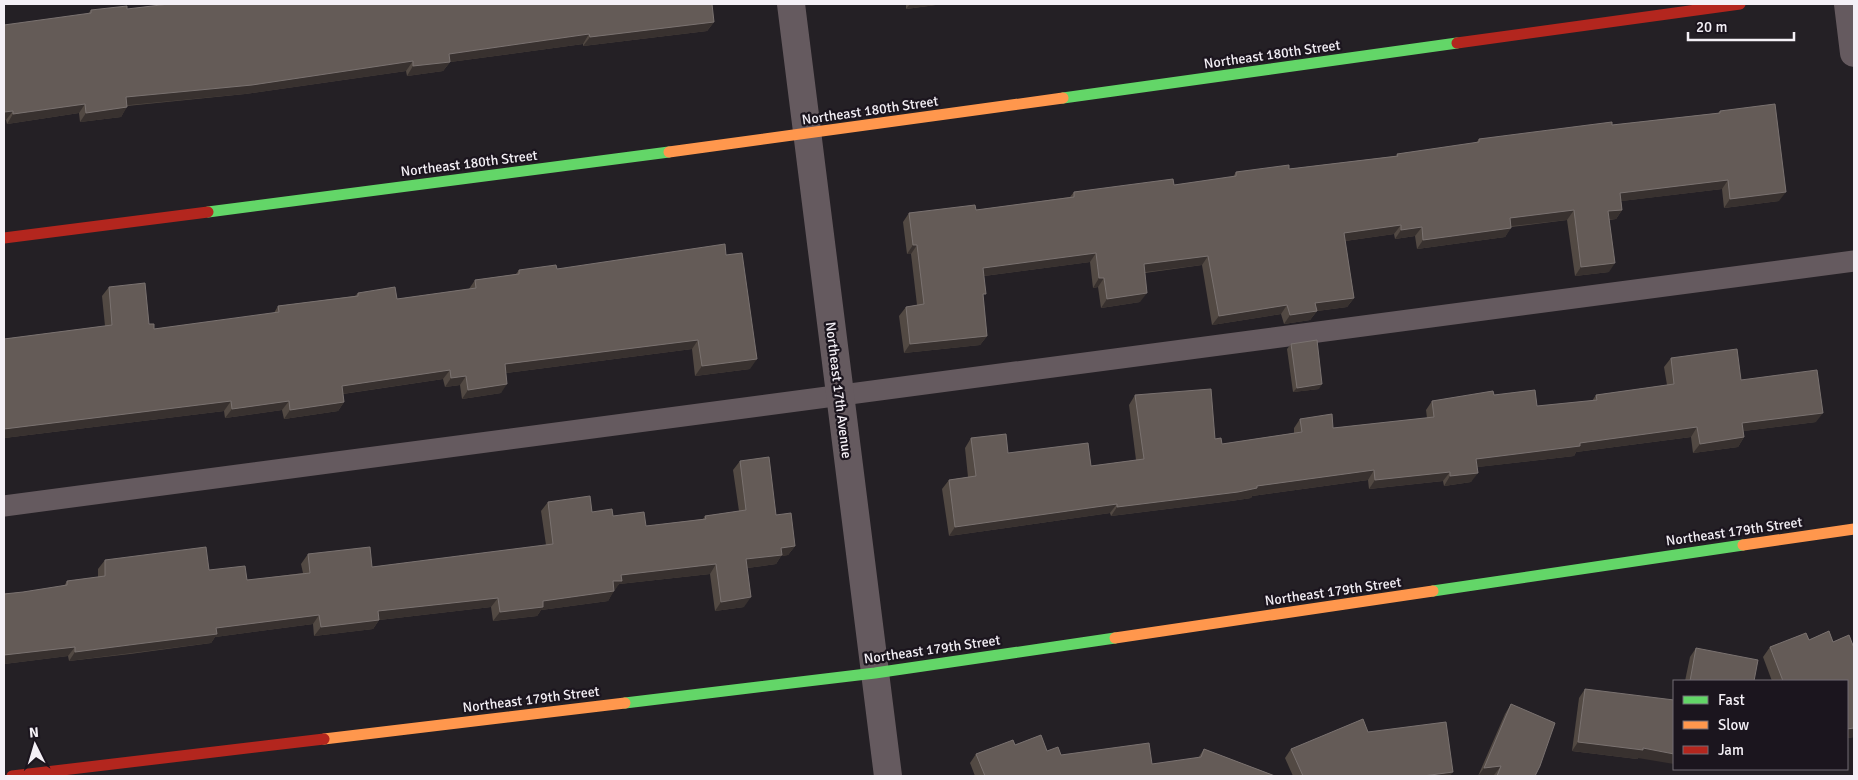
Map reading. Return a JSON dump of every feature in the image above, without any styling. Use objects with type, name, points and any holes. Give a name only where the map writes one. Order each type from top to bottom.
[{"type":"street","name":"Northeast 17th Avenue","points":[[792,4],[888,776]]},
{"type":"street","name":"Northeast 180th Street","points":[[4,238],[808,134],[1740,4]]},
{"type":"street","points":[[1848,4],[1854,53]]},
{"type":"street","name":"Northeast 179th Street","points":[[12,776],[874,673],[1854,529]]},
{"type":"lane","points":[[4,506],[1854,261]]},
{"type":"building","points":[[169,4],[712,4],[714,22],[590,37],[589,34],[449,54],[450,62],[413,66],[413,61],[252,85],[126,97],[127,107],[86,113],[85,104],[13,114],[13,111],[4,112],[4,25],[91,13],[91,10],[127,6],[127,9]]},
{"type":"building","points":[[1775,104],[1786,192],[1730,199],[1728,180],[1620,193],[1622,210],[1608,211],[1615,263],[1581,267],[1574,210],[1510,218],[1511,228],[1423,240],[1422,227],[1401,230],[1401,225],[1344,233],[1354,298],[1315,303],[1317,311],[1290,315],[1287,305],[1219,316],[1208,256],[1144,264],[1147,293],[1107,299],[1104,278],[1099,278],[1096,253],[983,268],[986,294],[983,294],[987,336],[910,344],[906,307],[924,304],[917,245],[913,245],[909,213],[975,205],[976,210],[1074,197],[1074,192],[1173,179],[1174,185],[1236,176],[1236,172],[1289,165],[1289,169],[1398,156],[1397,154],[1479,142],[1479,139],[1612,122],[1612,125],[1720,113],[1720,111]]},
{"type":"building","points":[[725,244],[726,255],[742,253],[757,359],[702,366],[698,340],[505,364],[507,384],[468,390],[466,376],[451,378],[450,370],[342,386],[344,402],[290,410],[289,401],[232,409],[231,401],[4,429],[4,339],[112,325],[109,287],[145,283],[149,324],[154,324],[154,329],[279,312],[278,306],[358,296],[358,293],[395,287],[397,299],[476,288],[475,280],[519,274],[519,270],[556,265],[557,269]]},
{"type":"building","points":[[1317,340],[1322,384],[1297,388],[1291,344]]},
{"type":"building","points":[[1737,349],[1741,380],[1817,370],[1823,413],[1742,423],[1744,437],[1700,444],[1697,427],[1580,443],[1580,446],[1476,459],[1478,473],[1450,476],[1450,472],[1375,480],[1374,470],[1257,486],[1257,488],[1238,492],[1117,507],[1117,504],[955,527],[949,480],[976,476],[971,438],[1006,434],[1008,453],[1088,443],[1091,466],[1144,459],[1135,395],[1211,389],[1215,439],[1221,438],[1222,444],[1302,432],[1300,419],[1332,414],[1333,428],[1434,417],[1432,401],[1493,391],[1494,395],[1535,390],[1537,406],[1597,400],[1596,395],[1674,384],[1671,358]]},
{"type":"building","points":[[769,457],[776,515],[791,513],[795,546],[781,548],[782,555],[746,559],[751,597],[721,602],[716,564],[621,575],[622,581],[613,581],[614,591],[543,601],[543,607],[500,612],[498,598],[378,611],[379,620],[321,627],[319,615],[216,628],[217,634],[75,652],[75,647],[4,655],[4,594],[67,585],[67,581],[105,576],[105,560],[206,547],[209,570],[245,566],[247,580],[310,573],[308,554],[370,547],[372,567],[553,544],[548,502],[590,496],[592,512],[612,509],[613,516],[644,512],[646,526],[706,519],[705,516],[746,510],[740,461]]},
{"type":"building","points":[[1829,631],[1833,642],[1849,635],[1854,648],[1854,728],[1848,729],[1848,680],[1783,680],[1770,647],[1806,633],[1809,640]]},
{"type":"building","points":[[1696,648],[1758,660],[1754,680],[1690,680]]},
{"type":"building","points":[[1585,689],[1673,700],[1673,754],[1643,748],[1643,750],[1578,742]]},
{"type":"building","points":[[1511,704],[1555,723],[1535,776],[1497,776],[1501,766],[1484,768]]},
{"type":"building","points":[[1363,719],[1368,732],[1446,722],[1453,772],[1423,776],[1303,776],[1291,749]]},
{"type":"building","points":[[1041,735],[1047,751],[1058,747],[1061,755],[1149,743],[1152,764],[1201,757],[1204,749],[1275,776],[985,776],[976,754],[1013,740],[1015,745]]},
{"type":"traffic: fast","points":[[1063,98],[1457,43]]},
{"type":"traffic: fast","points":[[208,212],[669,152]]},
{"type":"traffic: fast","points":[[1433,591],[1743,545]]},
{"type":"traffic: fast","points":[[625,703],[875,673],[1115,638]]},
{"type":"traffic: slow","points":[[669,152],[1063,98]]},
{"type":"traffic: slow","points":[[1743,545],[1854,529]]},
{"type":"traffic: slow","points":[[1115,638],[1433,591]]},
{"type":"traffic: slow","points":[[324,739],[625,703]]},
{"type":"traffic: jam","points":[[1457,43],[1740,4]]},
{"type":"traffic: jam","points":[[4,238],[208,212]]},
{"type":"traffic: jam","points":[[12,776],[324,739]]}]
